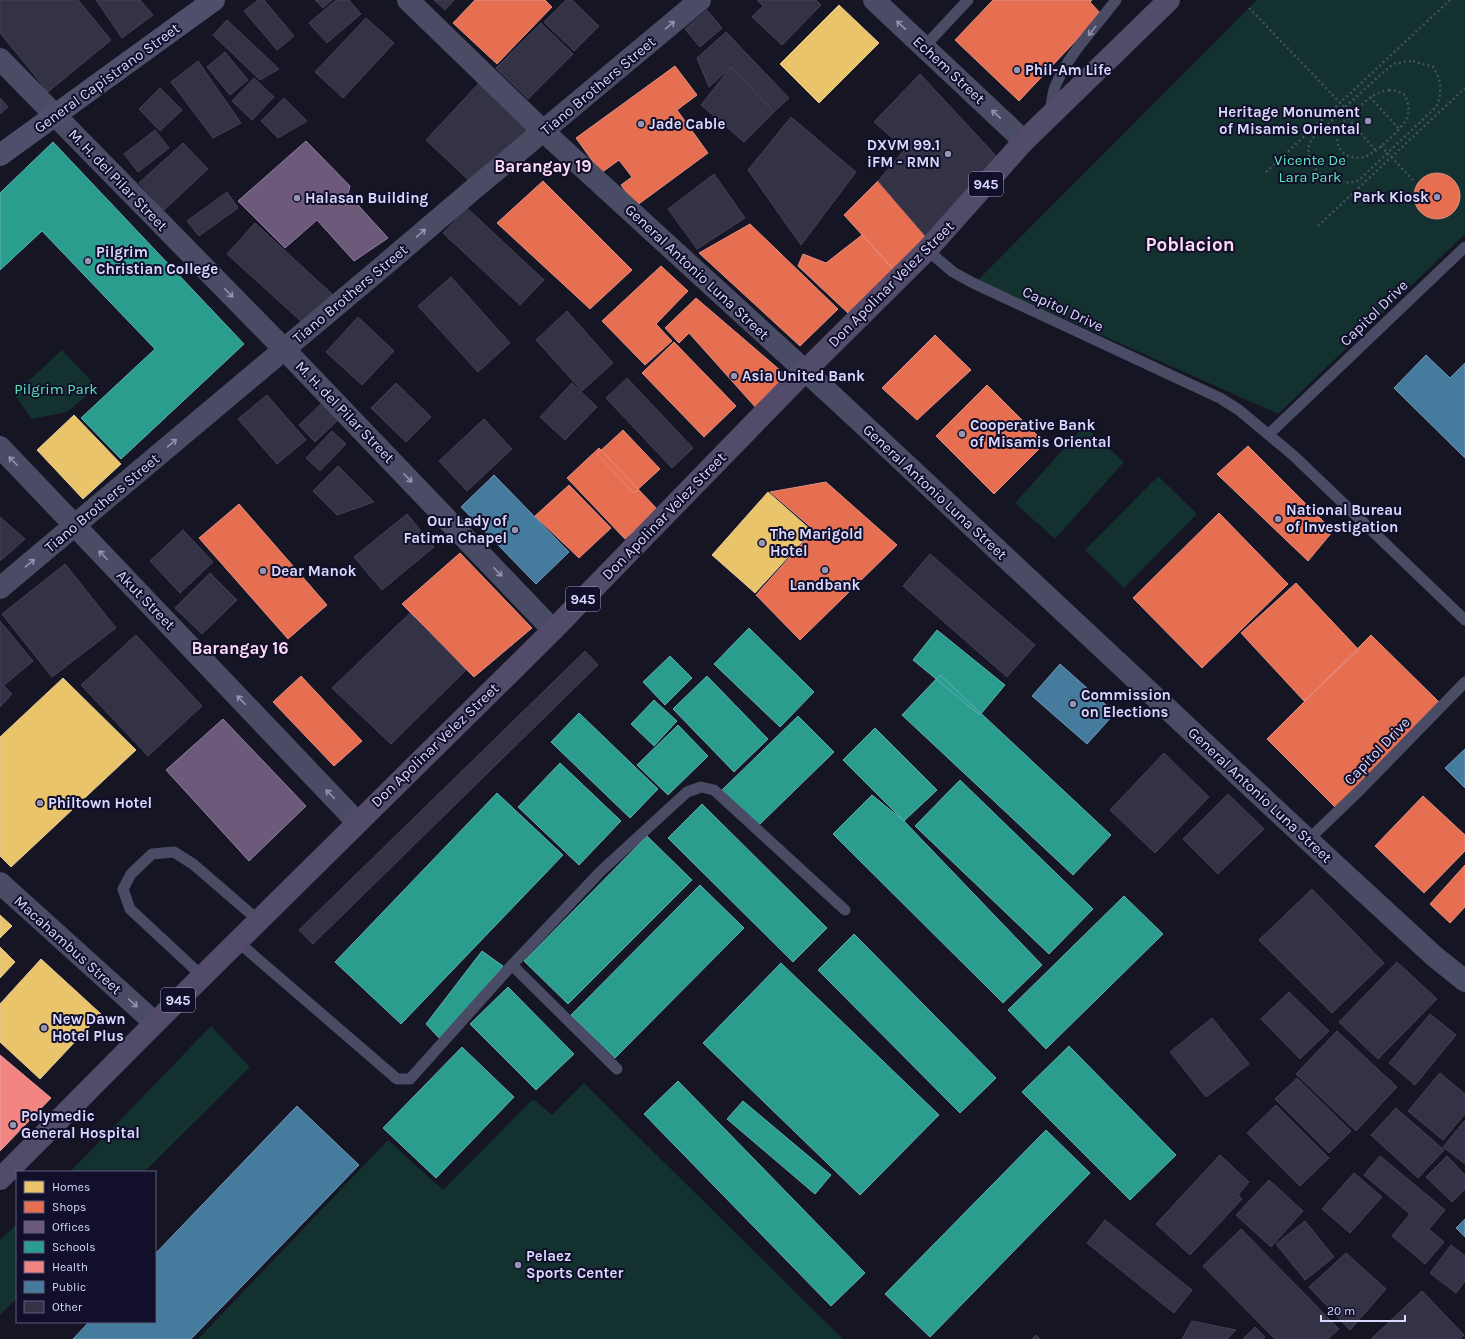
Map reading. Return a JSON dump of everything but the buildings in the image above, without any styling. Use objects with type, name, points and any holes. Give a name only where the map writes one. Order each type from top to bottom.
[{"type":"main road","name":"General Capistrano Street","points":[[0,155],[214,0]]},
{"type":"main road","name":"Don Apolinar Velez Street","points":[[0,1179],[258,920],[553,630],[805,371],[928,250],[1024,141],[1169,0]]},
{"type":"street","name":"General Antonio Luna Street","points":[[408,0],[543,132],[805,371],[1308,840],[1434,956],[1465,981]]},
{"type":"street","name":"Tiano Brothers Street","points":[[0,588],[700,0]]},
{"type":"street","name":"Echem Street","points":[[874,0],[1024,141]]},
{"type":"street","name":"M. H. del Pilar Street","points":[[0,59],[284,349],[553,630]]},
{"type":"street","name":"Akut Street","points":[[0,447],[357,822]]},
{"type":"street","name":"Macahambus Street","points":[[0,883],[155,1023]]},
{"type":"lane","points":[[924,47],[968,0]]},
{"type":"lane","points":[[1049,116],[1054,89],[1062,72],[1072,55],[1116,0]]},
{"type":"lane","name":"Capitol Drive","points":[[1269,434],[1465,247]]},
{"type":"lane","name":"Capitol Drive","points":[[928,250],[953,272],[973,283],[1220,398],[1239,410],[1294,456],[1465,620]]},
{"type":"lane","name":"Capitol Drive","points":[[1308,840],[1360,790],[1465,682]]},
{"type":"lane","points":[[237,941],[397,1079],[410,1079],[512,965],[601,871],[687,792],[701,787],[714,790],[845,910]]},
{"type":"lane","points":[[202,976],[130,909],[123,889],[132,874],[152,854],[174,852],[193,864],[258,920]]},
{"type":"lane","points":[[512,965],[617,1069]]},
{"type":"path","points":[[1266,172],[1450,0]]},
{"type":"path","points":[[1249,8],[1351,114]]},
{"type":"path","points":[[1413,61],[1433,67],[1440,82],[1440,98],[1436,107],[1388,153],[1359,180],[1343,183],[1331,179],[1317,171],[1312,163],[1309,146],[1313,138],[1344,107],[1392,65],[1413,61]]},
{"type":"path","points":[[1318,226],[1465,88]]},
{"type":"path","points":[[1389,90],[1398,91],[1405,95],[1408,108],[1407,118],[1404,124],[1376,151],[1368,156],[1361,157],[1346,155],[1337,145],[1337,135],[1342,123],[1351,114],[1375,93],[1389,90]]},
{"type":"path","points":[[1370,97],[1399,129]]},
{"type":"path","points":[[1348,118],[1376,151]]},
{"type":"path","points":[[1381,146],[1413,180]]},
{"type":"green space","name":"Vicente De Lara Park","points":[[1257,0],[1465,0],[1465,234],[1278,414],[978,280]]},
{"type":"green space","name":"Pilgrim Park","points":[[62,350],[97,387],[67,412],[32,419],[14,394]]},
{"type":"green space","points":[[1084,426],[1124,462],[1055,539],[1015,503]]},
{"type":"green space","points":[[1158,476],[1197,514],[1124,588],[1085,550]]},
{"type":"green space","points":[[211,1026],[250,1067],[145,1171],[71,1171]]},
{"type":"green space","name":"Pelaez Sports Center","points":[[584,1083],[843,1339],[198,1339],[388,1140],[443,1190],[533,1099],[552,1115]]},
{"type":"green space","points":[[16,1225],[16,1299],[0,1315],[0,1240]]},
{"type":"place","name":"Phil-Am Life","points":[[1017,70]]},
{"type":"place","name":"Heritage Monument of Misamis Oriental","points":[[1368,121]]},
{"type":"place","name":"Jade Cable","points":[[641,124]]},
{"type":"place","name":"DXVM 99.1 iFM - RMN","points":[[948,154]]},
{"type":"place","name":"Park Kiosk","points":[[1437,197]]},
{"type":"place","name":"Halasan Building","points":[[297,198]]},
{"type":"place","name":"Pilgrim Christian College","points":[[88,261]]},
{"type":"place","name":"Asia United Bank","points":[[734,376]]},
{"type":"place","name":"Cooperative Bank of Misamis Oriental","points":[[962,434]]},
{"type":"place","name":"National Bureau of Investigation","points":[[1278,519]]},
{"type":"place","name":"Our Lady of Fatima Chapel","points":[[515,530]]},
{"type":"place","name":"The Marigold Hotel","points":[[762,543]]},
{"type":"place","name":"Landbank","points":[[825,570]]},
{"type":"place","name":"Dear Manok","points":[[263,571]]},
{"type":"place","name":"Commission on Elections","points":[[1073,704]]},
{"type":"place","name":"Philtown Hotel","points":[[40,803]]},
{"type":"place","name":"New Dawn Hotel Plus","points":[[44,1028]]},
{"type":"place","name":"Polymedic General Hospital","points":[[13,1125]]},
{"type":"place","name":"Pelaez Sports Center","points":[[518,1265]]},
{"type":"district","name":"Barangay 19","points":[[543,166]]},
{"type":"district","name":"Poblacion","points":[[1190,245]]},
{"type":"district","name":"Barangay 16","points":[[240,648]]}]
